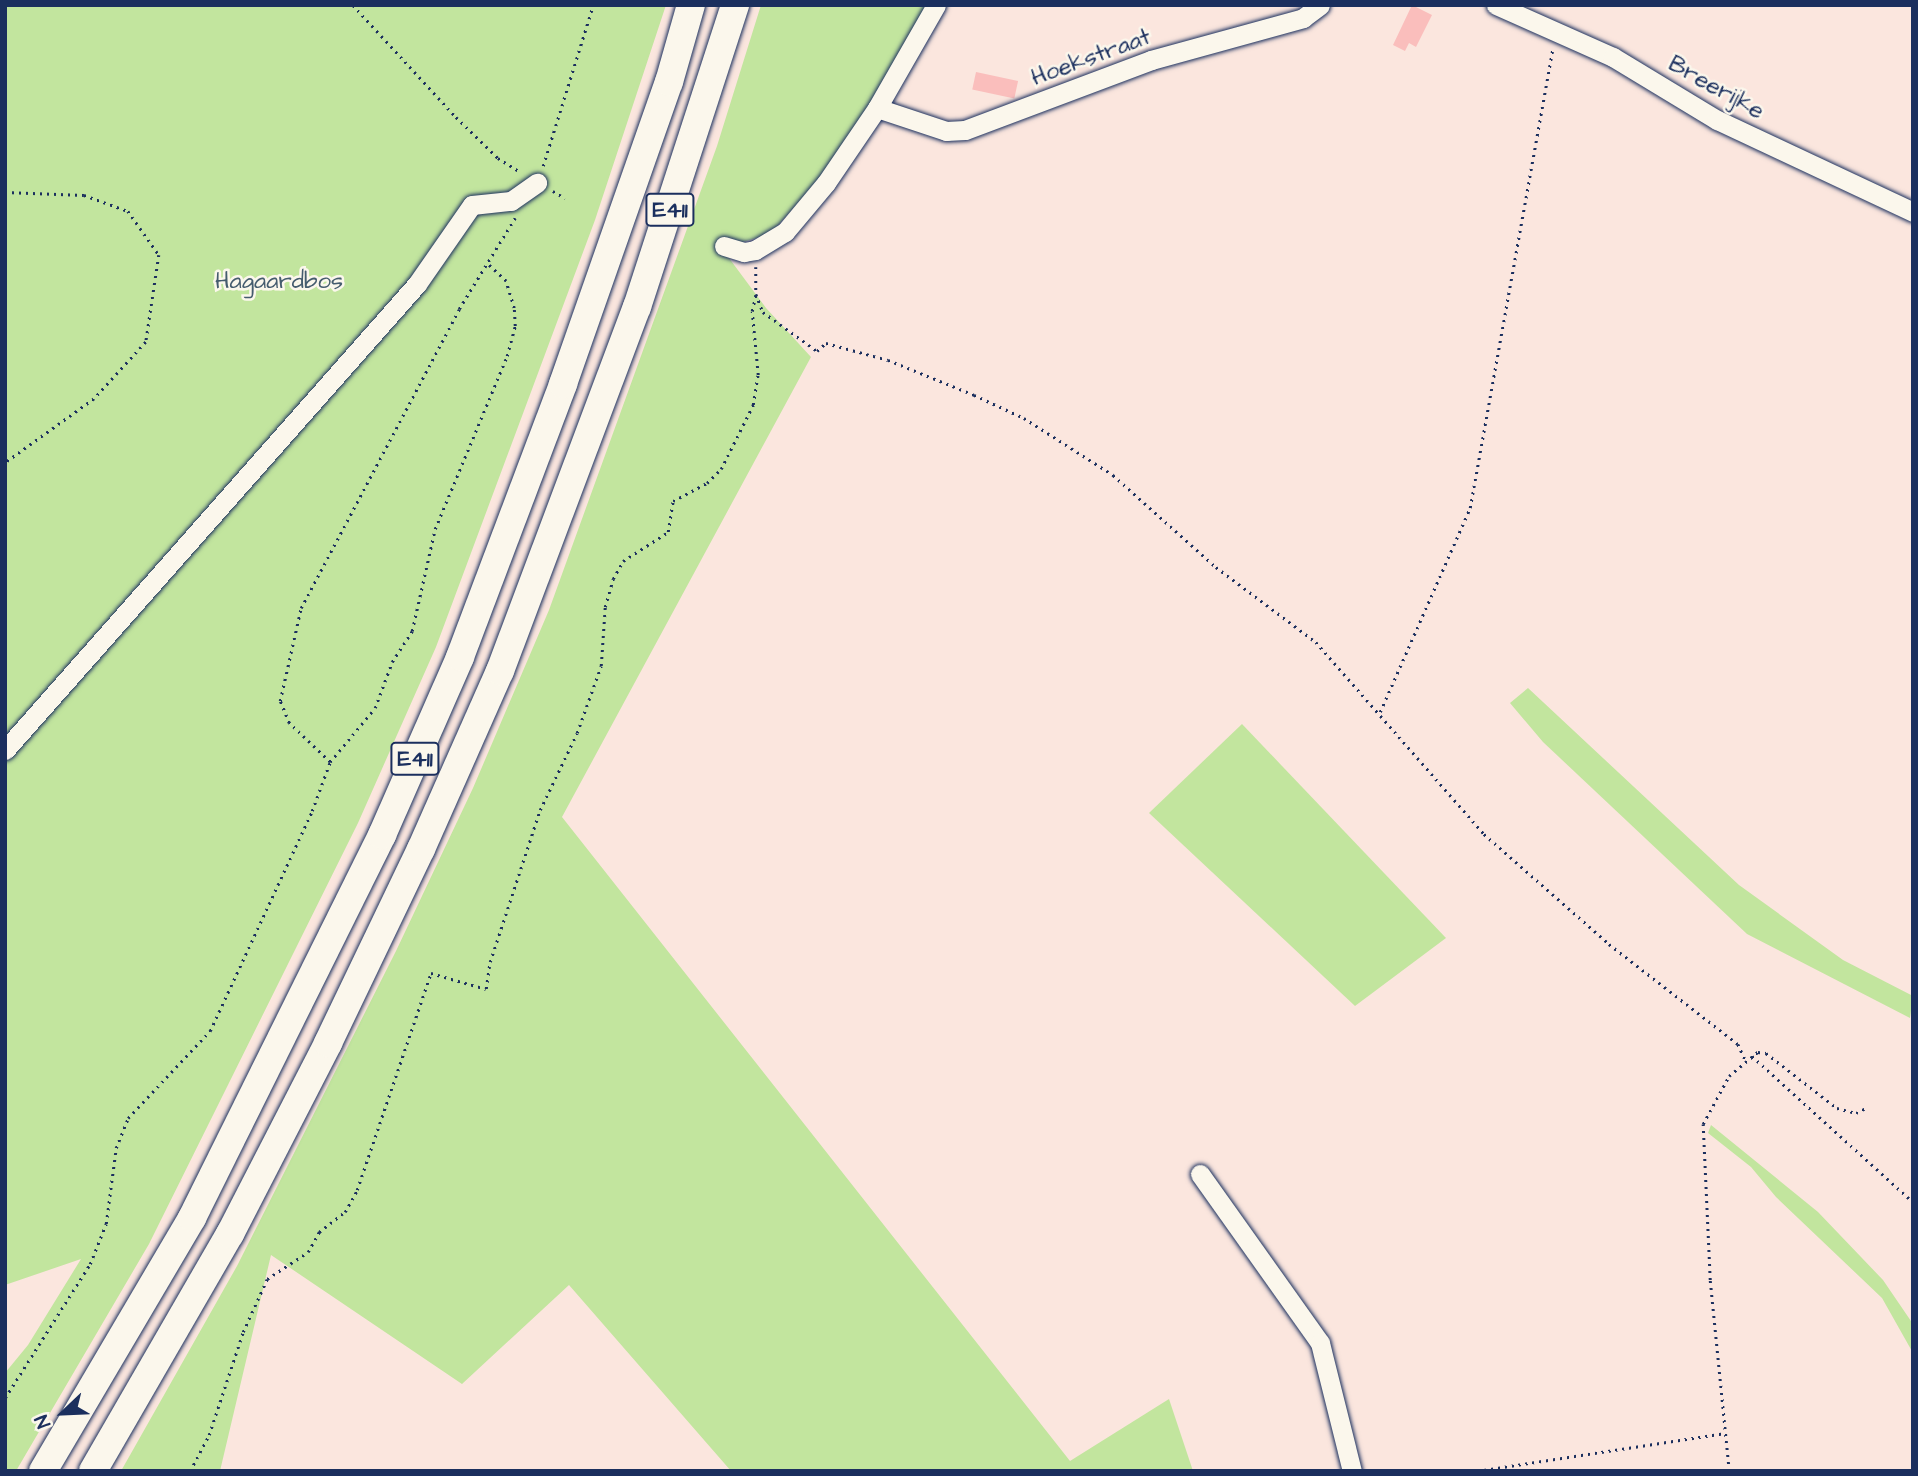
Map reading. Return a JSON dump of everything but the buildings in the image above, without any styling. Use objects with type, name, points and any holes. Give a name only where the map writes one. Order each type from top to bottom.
[{"type":"highway","name":"E411","points":[[43,1471],[192,1218],[382,835],[460,657],[563,384],[669,82],[691,5]]},
{"type":"highway","name":"E411","points":[[93,1471],[230,1234],[328,1043],[421,849],[500,671],[637,307],[735,5]]},
{"type":"street","points":[[724,246],[744,253],[755,250],[777,239],[798,217],[877,108],[936,5]]},
{"type":"street","name":"Hoekstraat","points":[[877,108],[946,131],[965,130],[1151,60],[1303,18],[1320,5]]},
{"type":"street","name":"Breerijke","points":[[1496,5],[1613,57],[1717,120],[1913,212]]},
{"type":"street","points":[[5,750],[417,284],[472,205],[511,201],[537,183]]},
{"type":"street","points":[[1200,1174],[1320,1343],[1352,1471]]},
{"type":"path","points":[[353,5],[490,150],[537,183],[593,5]]},
{"type":"path","points":[[1379,713],[1470,508],[1556,32]]},
{"type":"path","points":[[5,192],[84,195],[128,211],[159,255],[146,342],[94,398],[5,463]]},
{"type":"path","points":[[330,762],[289,723],[280,701],[301,608],[487,262],[518,213]]},
{"type":"path","points":[[190,1471],[209,1435],[243,1332],[267,1279],[308,1252],[319,1232],[345,1212],[357,1190],[431,972],[486,989],[490,962],[536,821],[577,733],[601,666],[605,607],[612,579],[623,561],[668,532],[673,501],[707,483],[721,469],[744,429],[758,375],[752,311],[756,294],[755,250]]},
{"type":"path","points":[[5,1398],[89,1264],[106,1224],[116,1148],[128,1118],[210,1031],[258,934],[330,762],[375,708],[392,662],[412,631],[435,529],[507,356],[515,326],[514,308],[506,281],[487,262]]},
{"type":"path","points":[[756,294],[772,322],[817,351],[826,343],[888,360],[974,395],[1024,418],[1112,475],[1216,567],[1316,642],[1456,805],[1530,878],[1738,1044],[1745,1059]]},
{"type":"path","points":[[1729,1471],[1701,1134],[1721,1088],[1751,1055],[1766,1053],[1837,1108],[1856,1113],[1866,1108]]},
{"type":"path","points":[[1751,1055],[1913,1202]]},
{"type":"path","points":[[1477,1471],[1724,1433]]},
{"type":"green space","name":"Hagaardbos","points":[[5,5],[666,5],[595,220],[436,647],[358,823],[149,1244],[16,1471],[5,1471],[5,1373],[28,1345],[81,1259],[5,1285]]},
{"type":"green space","points":[[761,5],[928,5],[837,160],[770,234],[736,244],[726,254],[766,308],[811,357],[562,817],[1070,1461],[1169,1399],[1193,1471],[731,1471],[569,1285],[462,1384],[271,1255],[220,1471],[121,1471],[237,1266],[396,951],[473,788],[549,610],[717,146]]},
{"type":"green space","points":[[1528,688],[1739,885],[1843,960],[1913,996],[1910,1018],[1747,934],[1543,742],[1510,703]]},
{"type":"green space","points":[[1242,724],[1446,938],[1355,1006],[1149,813]]},
{"type":"green space","points":[[1711,1125],[1818,1212],[1883,1280],[1913,1324],[1913,1353],[1882,1298],[1776,1197],[1751,1167],[1708,1133]]}]
